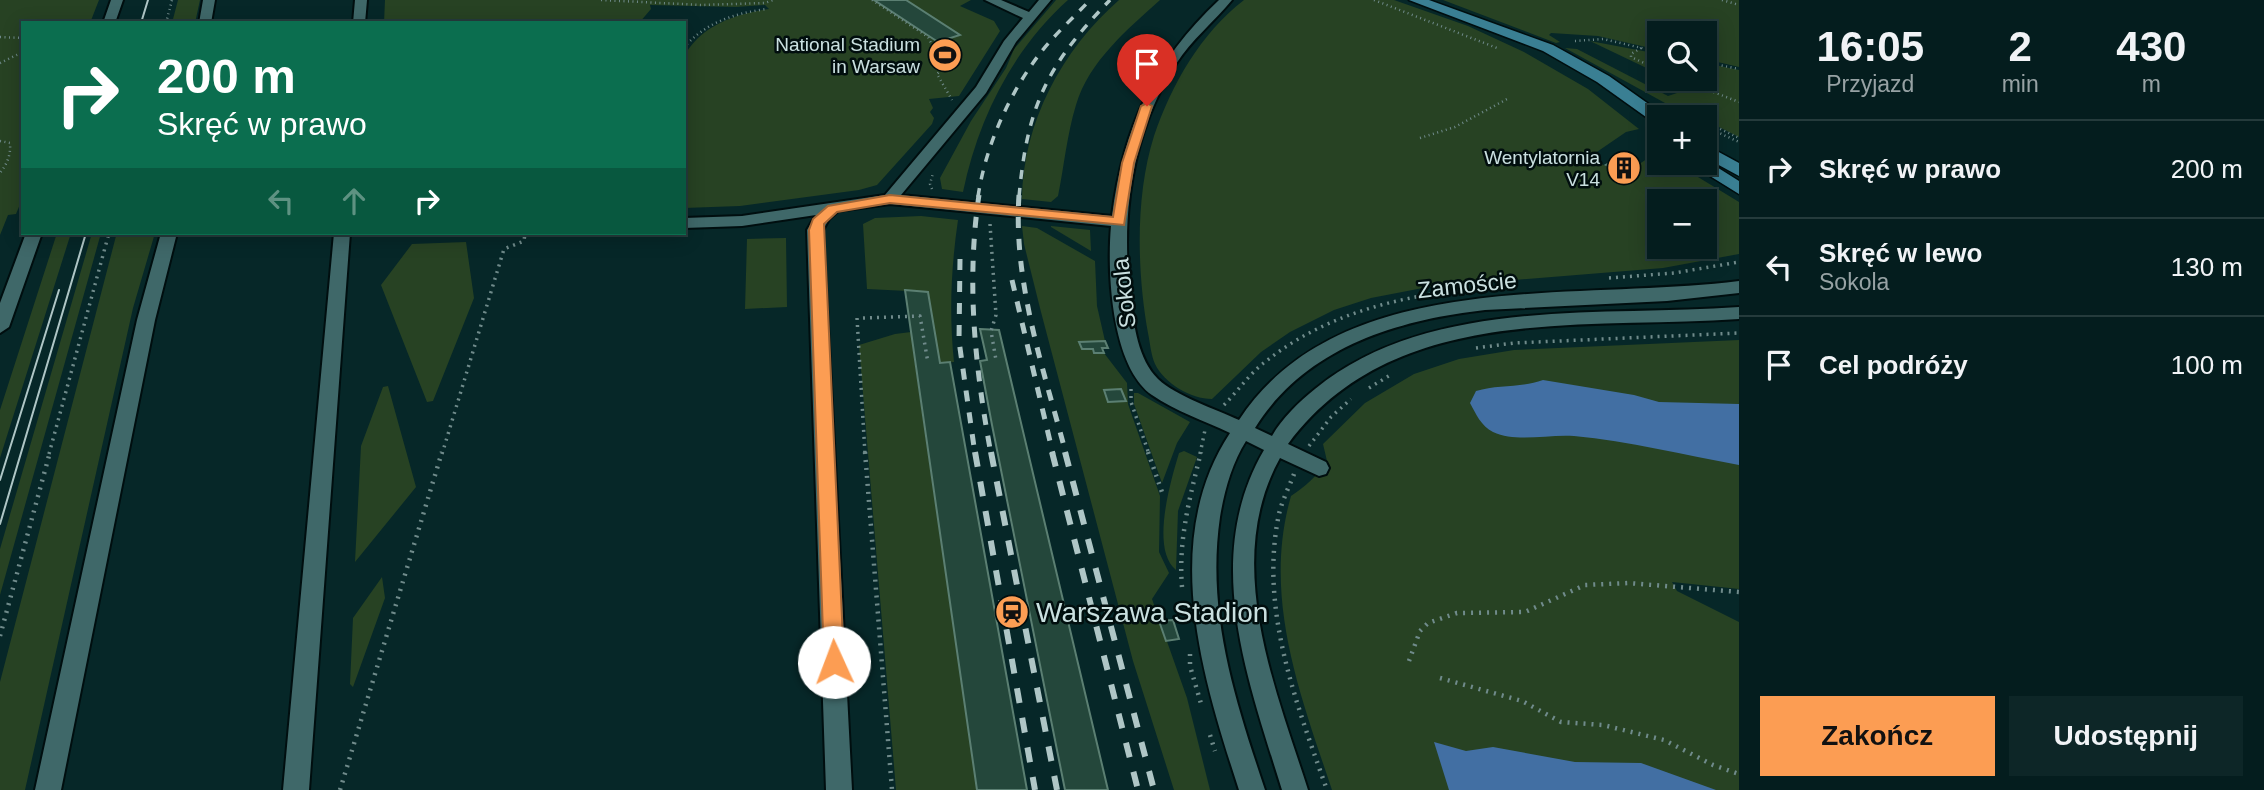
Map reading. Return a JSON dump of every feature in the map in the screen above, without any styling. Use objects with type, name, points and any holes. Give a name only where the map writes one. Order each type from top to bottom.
[{"type":"main road","points":[[1416,0],[1548,48],[1651,105]]},
{"type":"main road","points":[[1465,17],[1569,69],[1613,98],[1647,125]]},
{"type":"main road","points":[[1717,157],[1739,170]]},
{"type":"main road","points":[[1717,175],[1739,189]]},
{"type":"street","points":[[110,21],[117,0]]},
{"type":"street","points":[[205,21],[209,0]]},
{"type":"street","points":[[359,21],[361,0]]},
{"type":"street","points":[[991,0],[1031,17]]},
{"type":"street","points":[[890,199],[981,90],[1010,41],[1045,0]]},
{"type":"street","name":"Sokola","points":[[1226,0],[1201,22],[1182,44],[1147,106],[1128,163],[1121,199],[1121,299],[1133,356],[1139,370],[1159,390],[1311,464]]},
{"type":"street","points":[[686,223],[719,224],[890,199],[1120,222]]},
{"type":"street","points":[[832,209],[822,216],[815,230],[839,790]]},
{"type":"street","points":[[0,327],[33,235]]},
{"type":"street","points":[[48,790],[146,320],[168,235]]},
{"type":"street","points":[[296,790],[342,235]]},
{"type":"street","name":"Zamoście","points":[[1241,430],[1258,403],[1294,370],[1338,341],[1385,322],[1449,308],[1669,296],[1739,287]]},
{"type":"street","name":"Zamoście","points":[[1275,446],[1292,421],[1333,381],[1381,355],[1427,339],[1499,327],[1739,313]]},
{"type":"street","points":[[1241,430],[1227,454],[1213,493],[1205,540],[1203,580],[1209,642],[1252,790]]},
{"type":"street","points":[[1275,446],[1250,507],[1243,557],[1249,616],[1259,666],[1295,790]]},
{"type":"path","points":[[167,21],[172,0]]},
{"type":"path","points":[[601,0],[701,5],[765,3],[773,0]]},
{"type":"path","points":[[872,0],[928,37],[943,68],[937,74],[953,102]]},
{"type":"path","points":[[1374,0],[1497,48]]},
{"type":"path","points":[[1722,0],[1739,5]]},
{"type":"path","points":[[686,42],[717,22],[750,11],[767,9]]},
{"type":"path","points":[[0,37],[21,38]]},
{"type":"path","points":[[1575,41],[1602,40],[1647,49]]},
{"type":"path","points":[[1641,48],[1631,54],[1631,57],[1647,64]]},
{"type":"path","points":[[0,64],[21,53]]},
{"type":"path","points":[[1717,65],[1739,69]]},
{"type":"path","points":[[1711,91],[1739,102]]},
{"type":"path","points":[[1420,138],[1442,134],[1510,98]]},
{"type":"path","points":[[1717,129],[1739,140]]},
{"type":"path","points":[[0,141],[10,143],[11,147],[0,173]]},
{"type":"path","points":[[990,226],[996,315],[990,331],[996,360]]},
{"type":"path","points":[[0,636],[108,235]]},
{"type":"path","points":[[340,790],[505,248],[524,241],[525,235]]},
{"type":"path","points":[[892,790],[857,346],[860,318],[920,316],[928,363]]},
{"type":"path","points":[[1471,349],[1514,342],[1739,333]]},
{"type":"path","points":[[1367,389],[1398,371]]},
{"type":"path","points":[[1132,383],[1131,402],[1163,495]]},
{"type":"path","points":[[1327,790],[1287,664],[1273,586],[1273,552],[1285,495],[1311,464],[1317,433],[1357,395]]},
{"type":"path","points":[[1231,398],[1238,402]]},
{"type":"path","points":[[1409,660],[1420,631],[1429,623],[1457,613],[1525,612],[1585,584],[1628,583],[1739,592]]},
{"type":"path","points":[[1440,678],[1522,701],[1561,722],[1603,725],[1664,740],[1713,765],[1739,774]]},
{"type":"green space","points":[[0,0],[99,0],[91,21],[21,21],[21,202],[16,214],[8,215],[0,235]]},
{"type":"green space","points":[[178,0],[200,0],[195,21],[173,21]]},
{"type":"green space","points":[[385,0],[971,0],[960,6],[994,21],[1000,31],[959,96],[929,99],[933,108],[930,112],[934,118],[932,124],[877,185],[859,190],[740,206],[686,208],[686,53],[693,43],[712,28],[733,17],[769,9],[765,5],[650,5],[651,9],[641,21],[384,21]]},
{"type":"green space","points":[[1056,0],[1068,0],[1030,41],[1000,88],[978,139],[963,192],[942,189],[940,178],[971,121],[1006,68],[1014,49]]},
{"type":"green space","points":[[1119,0],[1160,0],[1111,47],[1082,89],[1070,127],[1058,196],[1051,202],[1022,199],[1030,142],[1050,89],[1080,41]]},
{"type":"green space","points":[[1244,0],[1394,0],[1468,26],[1524,52],[1588,89],[1639,129],[1626,132],[1588,158],[1624,174],[1647,159],[1647,175],[1695,175],[1739,202],[1739,254],[1717,258],[1717,189],[1647,189],[1647,259],[1712,259],[1663,268],[1428,287],[1371,298],[1334,310],[1290,332],[1261,352],[1212,399],[1187,393],[1159,371],[1152,353],[1144,309],[1140,260],[1141,209],[1148,159],[1161,117],[1189,61],[1214,28]]},
{"type":"green space","points":[[1443,0],[1739,0],[1739,67],[1717,62],[1717,21],[1647,21],[1647,47],[1598,36],[1551,33],[1549,35],[1560,42],[1556,43]]},
{"type":"green space","points":[[1590,41],[1647,52],[1647,68]]},
{"type":"green space","points":[[1565,48],[1577,49],[1647,85],[1647,91],[1658,91],[1668,96],[1683,91],[1717,91],[1717,65],[1739,70],[1739,137],[1717,126],[1717,105],[1669,105]]},
{"type":"green space","points":[[921,216],[958,220],[952,291],[954,362],[940,363],[928,292],[867,289],[863,224],[875,218]]},
{"type":"green space","points":[[1022,226],[1037,228],[1095,261],[1097,306],[1105,341],[1079,342],[1082,349],[1104,353],[1127,383],[1128,404],[1160,496],[1159,552],[1169,573],[1152,599],[1187,698],[1210,790],[1174,790],[1133,661],[1041,312]]},
{"type":"green space","points":[[1051,227],[1090,230],[1091,251]]},
{"type":"green space","points":[[56,235],[70,235],[0,458],[0,410]]},
{"type":"green space","points":[[91,235],[100,235],[0,595],[0,549]]},
{"type":"green space","points":[[154,235],[133,308],[25,790],[0,790],[0,682],[116,236]]},
{"type":"green space","points":[[786,238],[787,307],[745,309],[747,239]]},
{"type":"green space","points":[[466,242],[474,298],[433,401],[427,402],[381,285],[412,244]]},
{"type":"green space","points":[[911,332],[977,790],[896,790],[859,345]]},
{"type":"green space","points":[[1739,340],[1739,589],[1672,582],[1677,591],[1739,622],[1739,790],[1332,790],[1297,681],[1283,608],[1281,571],[1283,534],[1291,496],[1311,481],[1327,461],[1323,444],[1365,403],[1414,374],[1459,359],[1514,350]]},
{"type":"green space","points":[[388,386],[416,487],[355,562],[361,446],[383,387]]},
{"type":"green space","points":[[1134,393],[1190,422],[1177,443],[1162,483],[1134,404]]},
{"type":"green space","points":[[1184,451],[1197,457],[1178,511],[1176,570],[1168,560],[1163,531],[1171,480],[1179,453]]},
{"type":"green space","points":[[382,577],[385,598],[353,687],[350,684],[353,618]]},
{"type":"water","points":[[1543,380],[1634,395],[1659,402],[1739,404],[1739,465],[1595,438],[1522,438],[1502,435],[1485,426],[1470,403],[1476,391]]},
{"type":"water","points":[[1434,742],[1466,751],[1493,747],[1575,762],[1641,763],[1716,790],[1449,790]]},
{"type":"building","points":[[874,0],[906,0],[960,35],[938,42]]},
{"type":"building","name":"Wentylatornia V14","points":[[1611,162],[1636,169],[1628,175],[1606,165]]},
{"type":"building","points":[[905,290],[928,292],[940,363],[950,362],[1027,790],[977,790]]},
{"type":"building","points":[[980,329],[999,330],[1108,790],[1065,790],[980,361],[987,360]]},
{"type":"building","points":[[1105,341],[1108,348],[1102,348],[1104,353],[1082,349],[1079,342]]},
{"type":"building","points":[[1121,389],[1126,401],[1108,402],[1104,390]]},
{"type":"building","points":[[1173,620],[1179,639],[1166,641],[1159,621]]},
{"type":"tram line","points":[[142,21],[148,0]]},
{"type":"tram line","points":[[0,524],[85,235]]},
{"type":"tram line","points":[[0,480],[59,290]]},
{"type":"railway","points":[[978,197],[992,141],[1017,88],[1044,49],[1090,0]]},
{"type":"railway","points":[[1019,197],[1028,137],[1044,89],[1070,45],[1110,0]]},
{"type":"railway","points":[[979,195],[973,260],[974,325],[991,454]]},
{"type":"railway","points":[[1019,195],[1018,228],[1025,293],[1066,454]]},
{"type":"railway","points":[[960,259],[959,341],[975,454]]},
{"type":"railway","points":[[1012,280],[1053,454]]},
{"type":"railway","points":[[975,452],[1035,790]]},
{"type":"railway","points":[[991,452],[1057,790]]},
{"type":"railway","points":[[1052,452],[1138,790]]},
{"type":"railway","points":[[1065,452],[1154,790]]},
{"type":"place","name":"National Stadium in Warsaw","points":[[945,55]]},
{"type":"place","name":"Wentylatornia V14","points":[[1624,168]]},
{"type":"place","name":"Warszawa Stadion","points":[[1012,612]]},
{"type":"route","points":[[834,662],[815,230],[817,222],[832,209],[843,205],[890,199],[1120,222],[1128,163],[1147,106]]}]
